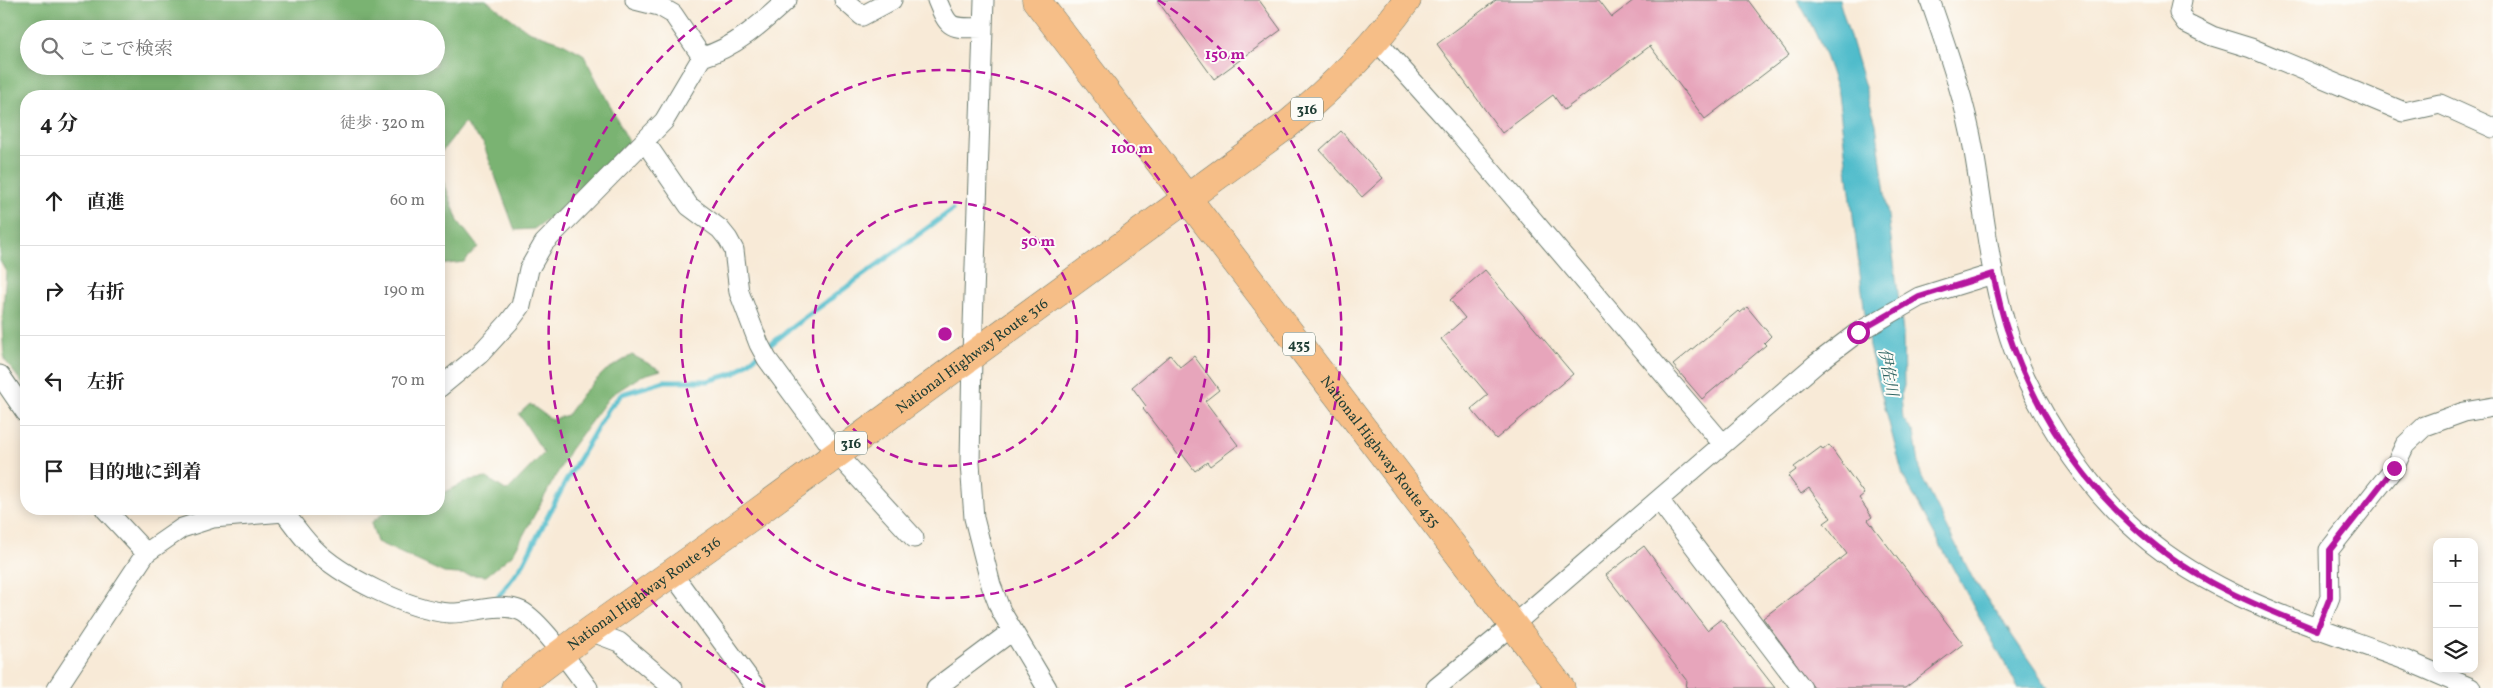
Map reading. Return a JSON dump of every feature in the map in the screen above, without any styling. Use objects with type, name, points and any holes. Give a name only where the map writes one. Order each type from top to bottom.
[{"type":"highway","name":"National Highway Route 435","points":[[1036,0],[1561,688]]},
{"type":"highway","name":"National Highway Route 316","points":[[515,688],[590,631],[972,355],[1320,99],[1376,40],[1407,0]]},
{"type":"street","points":[[635,0],[659,6],[673,14],[702,58]]},
{"type":"street","points":[[445,383],[479,355],[521,306],[529,269],[544,243],[664,121],[702,58],[716,54],[766,20],[787,0]]},
{"type":"street","points":[[844,0],[862,16],[892,0]]},
{"type":"street","points":[[937,0],[951,25],[957,29],[982,28]]},
{"type":"street","points":[[984,0],[972,355],[970,463],[974,518],[991,585],[1012,631],[1047,688]]},
{"type":"street","points":[[1930,0],[1958,84],[1974,150],[1993,274],[2006,328],[2024,373],[2047,419],[2097,492],[2129,524],[2166,554],[2256,604],[2317,630],[2405,660],[2471,688]]},
{"type":"street","points":[[2182,0],[2179,13],[2186,23],[2212,36],[2252,48],[2404,112],[2440,104],[2493,128]]},
{"type":"street","points":[[1376,40],[1459,133],[1723,444]]},
{"type":"street","points":[[645,142],[689,206],[720,229],[728,239],[734,250],[739,292],[759,344],[836,454],[914,538]]},
{"type":"street","points":[[1436,688],[1513,625],[1816,364],[1858,332],[1919,297],[1993,274]]},
{"type":"street","points":[[0,375],[20,404]]},
{"type":"street","points":[[2317,630],[2330,597],[2330,550],[2394,468],[2405,445],[2425,426],[2464,412],[2493,407]]},
{"type":"street","points":[[1659,500],[1802,688]]},
{"type":"street","points":[[110,515],[146,554]]},
{"type":"street","points":[[57,688],[146,554],[182,528],[213,518],[240,515]]},
{"type":"street","points":[[290,515],[314,549],[354,577],[389,597],[419,608],[449,613],[505,608],[521,611],[537,625],[588,688]]},
{"type":"street","points":[[671,572],[756,688]]},
{"type":"street","points":[[590,631],[619,642],[673,688]]},
{"type":"street","points":[[936,688],[1012,631]]},
{"type":"green space","points":[[0,0],[486,0],[528,31],[561,42],[583,54],[629,142],[557,212],[534,229],[515,230],[483,143],[464,123],[445,147],[445,90],[20,90],[20,380],[4,359],[2,324],[6,272],[0,261]]},
{"type":"green space","points":[[445,185],[458,221],[478,247],[464,262],[445,264]]},
{"type":"green space","points":[[632,355],[661,370],[641,376],[610,396],[570,450],[513,554],[486,576],[444,573],[377,542],[371,523],[381,515],[445,515],[445,492],[470,480],[487,478],[507,491],[544,453],[519,414],[530,404],[552,420],[567,415],[583,393],[605,371]]},
{"type":"water","name":"伊佐川","points":[[1797,0],[1839,0],[1876,124],[1903,332],[1904,386],[1901,395],[1903,419],[1914,433],[1921,475],[1972,577],[2048,688],[2018,688],[1903,476],[1869,347],[1838,94],[1821,45]]},
{"type":"building","points":[[1157,0],[1259,0],[1281,30],[1214,79]]},
{"type":"building","points":[[1496,0],[1599,0],[1612,17],[1634,0],[1748,0],[1789,55],[1705,119],[1650,46],[1564,110],[1553,95],[1502,133],[1437,44]]},
{"type":"building","points":[[1341,131],[1383,178],[1362,197],[1320,150]]},
{"type":"building","points":[[1485,270],[1573,374],[1496,439],[1471,409],[1488,395],[1441,339],[1465,318],[1450,300]]},
{"type":"building","points":[[1747,307],[1771,336],[1764,343],[1766,345],[1702,399],[1673,365],[1738,311],[1740,313]]},
{"type":"building","points":[[1170,355],[1180,367],[1194,356],[1219,390],[1205,401],[1238,445],[1210,466],[1207,462],[1195,471],[1182,454],[1179,456],[1143,409],[1146,406],[1132,387]]},
{"type":"building","points":[[1829,445],[1864,494],[1859,498],[1872,517],[1868,520],[1963,644],[1905,688],[1814,688],[1763,618],[1847,554],[1824,523],[1831,518],[1809,488],[1801,494],[1788,476],[1796,470],[1794,467],[1821,447],[1823,450]]},
{"type":"building","points":[[1644,546],[1707,630],[1721,619],[1775,688],[1686,688],[1687,681],[1606,575]]},
{"type":"waterway","points":[[498,597],[523,564],[566,481],[609,408],[622,394],[665,381],[708,381],[735,373],[795,325],[952,210]]},
{"type":"route","points":[[1858,332],[1919,297],[1993,274],[2006,328],[2024,373],[2047,419],[2097,492],[2129,524],[2166,554],[2210,582],[2317,630],[2330,597],[2328,566],[2330,550],[2394,468]]}]
